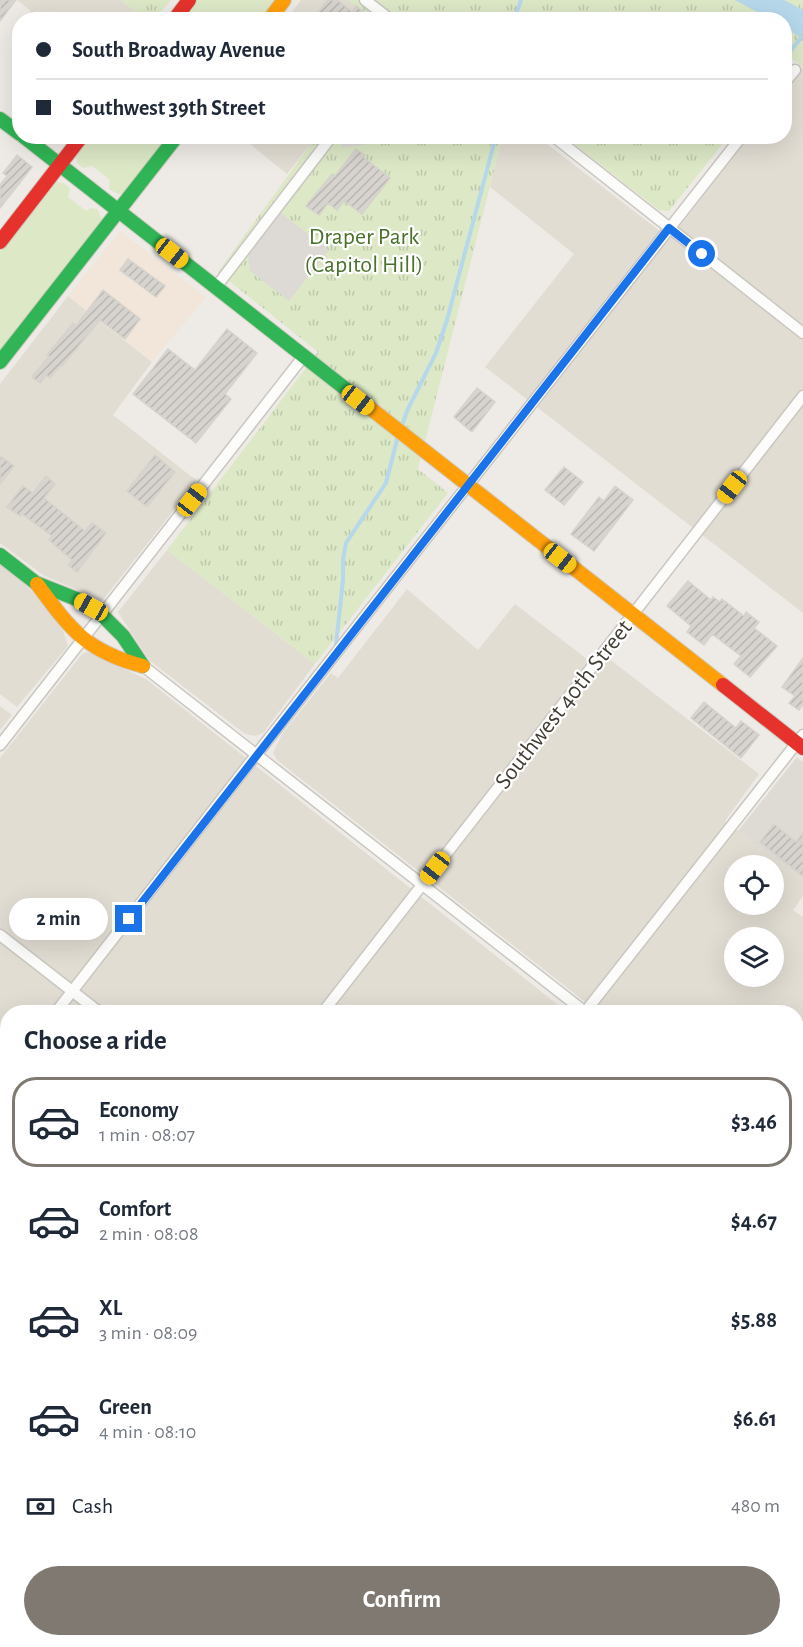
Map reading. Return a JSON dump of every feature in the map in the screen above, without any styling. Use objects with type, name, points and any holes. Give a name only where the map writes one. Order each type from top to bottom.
[{"type":"street","points":[[365,0],[381,12]]},
{"type":"street","points":[[792,74],[795,70]]},
{"type":"street","points":[[0,119],[12,128]]},
{"type":"street","points":[[33,144],[632,615],[801,742],[591,1005]]},
{"type":"street","points":[[0,242],[76,144]]},
{"type":"street","points":[[0,362],[171,144]]},
{"type":"street","points":[[216,287],[326,144]]},
{"type":"street","points":[[564,144],[803,333]]},
{"type":"street","points":[[62,1005],[736,144]]},
{"type":"street","points":[[0,746],[303,357]]},
{"type":"street","name":"Southwest 40th Street","points":[[328,1005],[803,396]]},
{"type":"street","points":[[0,555],[36,583],[67,624],[83,639],[100,652],[143,666]]},
{"type":"street","points":[[36,583],[79,600],[102,615],[123,636],[143,666],[421,886],[576,1005]]},
{"type":"street","points":[[0,935],[90,1005]]},
{"type":"shaded area","points":[[17,0],[121,0],[136,12],[30,12]]},
{"type":"shaded area","points":[[301,0],[348,0],[364,12],[292,12]]},
{"type":"shaded area","points":[[803,67],[803,613],[485,367],[574,254],[490,187],[501,144],[547,144],[670,239],[744,144],[792,144],[792,82]]},
{"type":"shaded area","points":[[250,144],[311,144],[287,174]]},
{"type":"shaded area","points":[[343,144],[369,144],[340,148]]},
{"type":"shaded area","points":[[281,213],[329,250],[289,301],[250,271],[248,255]]},
{"type":"shaded area","points":[[120,231],[206,297],[152,362],[68,296]]},
{"type":"shaded area","points":[[68,296],[152,362],[113,415],[197,481],[102,601],[43,575],[0,543],[0,384]]},
{"type":"shaded area","points":[[167,550],[315,664],[263,733],[255,736],[245,734],[149,660],[118,612]]},
{"type":"shaded area","points":[[0,564],[20,579],[37,597],[63,631],[68,646],[17,707],[0,694]]},
{"type":"shaded area","points":[[407,589],[478,650],[515,604],[600,669],[608,658],[759,774],[725,821],[771,855],[724,855],[724,915],[784,915],[784,865],[803,879],[803,896],[793,910],[803,917],[803,1005],[589,1005],[277,760],[273,753],[282,734],[331,673],[338,678]]},
{"type":"shaded area","points":[[87,652],[146,679],[558,1005],[0,1005],[0,758],[82,654]]},
{"type":"shaded area","points":[[0,706],[12,715],[0,730]]},
{"type":"shaded area","points":[[797,757],[803,762],[803,879],[784,865],[784,855],[770,855],[738,831]]},
{"type":"green space","points":[[121,0],[171,0],[161,12],[136,12]]},
{"type":"green space","points":[[197,0],[276,0],[266,12],[188,12]]},
{"type":"green space","points":[[348,0],[803,0],[803,67],[792,59],[792,12],[364,12]]},
{"type":"green space","points":[[85,144],[163,144],[124,193],[118,194],[109,189],[110,180],[92,166],[83,168],[77,163],[76,155]]},
{"type":"green space","name":"Draper Park (Capitol Hill)","points":[[311,144],[501,144],[418,469],[448,493],[315,664],[167,550],[318,352],[218,272]]},
{"type":"green space","points":[[574,144],[722,144],[669,211],[659,210]]},
{"type":"green space","points":[[57,182],[64,183],[70,189],[68,197],[86,211],[90,208],[97,209],[102,219],[0,353],[0,252],[52,185]]},
{"type":"water","points":[[735,0],[784,0],[803,10],[803,39],[792,32],[792,12],[757,12]]},
{"type":"building","points":[[0,0],[16,0],[0,21]]},
{"type":"building","points":[[328,0],[337,0],[352,12],[318,12]]},
{"type":"building","points":[[356,6],[364,12],[352,12]]},
{"type":"building","points":[[356,149],[390,178],[362,214],[344,201],[337,210],[328,203],[319,215],[306,206],[332,174],[335,176]]},
{"type":"building","points":[[17,155],[32,167],[0,208],[0,185],[7,176],[3,173]]},
{"type":"building","points":[[128,259],[165,286],[156,297],[120,270]]},
{"type":"building","points":[[103,290],[140,319],[125,339],[100,320],[62,366],[50,378],[46,375],[40,383],[32,377],[73,323],[76,326]]},
{"type":"building","points":[[227,329],[257,353],[225,394],[231,399],[196,443],[133,394],[168,349],[195,370]]},
{"type":"building","points":[[477,388],[495,402],[472,432],[454,417]]},
{"type":"building","points":[[155,455],[175,472],[147,507],[127,491]]},
{"type":"building","points":[[0,456],[14,466],[0,484]]},
{"type":"building","points":[[564,467],[583,482],[564,505],[545,490]]},
{"type":"building","points":[[46,476],[55,484],[44,498],[85,531],[92,523],[106,533],[77,572],[68,565],[72,560],[49,540],[52,536],[22,514],[20,516],[7,507],[23,486],[33,493]]},
{"type":"building","points":[[615,486],[633,500],[594,551],[571,534],[599,497],[604,501]]},
{"type":"building","points":[[688,581],[711,600],[713,597],[720,602],[722,599],[744,616],[746,612],[759,622],[754,628],[777,646],[750,677],[734,664],[741,656],[712,634],[704,645],[687,632],[691,626],[667,606]]},
{"type":"building","points":[[803,658],[803,704],[799,710],[789,703],[795,696],[782,687]]},
{"type":"building","points":[[704,702],[736,728],[741,721],[759,735],[741,758],[691,718]]},
{"type":"building","points":[[774,824],[796,842],[803,833],[803,876],[784,861],[784,855],[776,855],[760,842]]},
{"type":"waterway","points":[[517,12],[521,0]]},
{"type":"waterway","points":[[792,49],[803,35]]},
{"type":"waterway","points":[[401,429],[407,411],[436,353],[447,320],[494,144]]},
{"type":"waterway","points":[[336,645],[346,543],[386,483],[398,436]]},
{"type":"traffic: fast","points":[[0,119],[12,128]]},
{"type":"traffic: fast","points":[[33,144],[361,401]]},
{"type":"traffic: fast","points":[[0,362],[171,144]]},
{"type":"traffic: fast","points":[[0,555],[36,583],[79,600],[102,615],[123,636],[143,666]]},
{"type":"traffic: slow","points":[[275,12],[284,0]]},
{"type":"traffic: slow","points":[[361,401],[723,685]]},
{"type":"traffic: slow","points":[[37,584],[81,637],[107,653],[143,666]]},
{"type":"traffic: jam","points":[[180,12],[189,0]]},
{"type":"traffic: jam","points":[[0,242],[76,144]]},
{"type":"traffic: jam","points":[[723,685],[803,748]]},
{"type":"route","points":[[129,919],[669,228],[702,254]]}]
